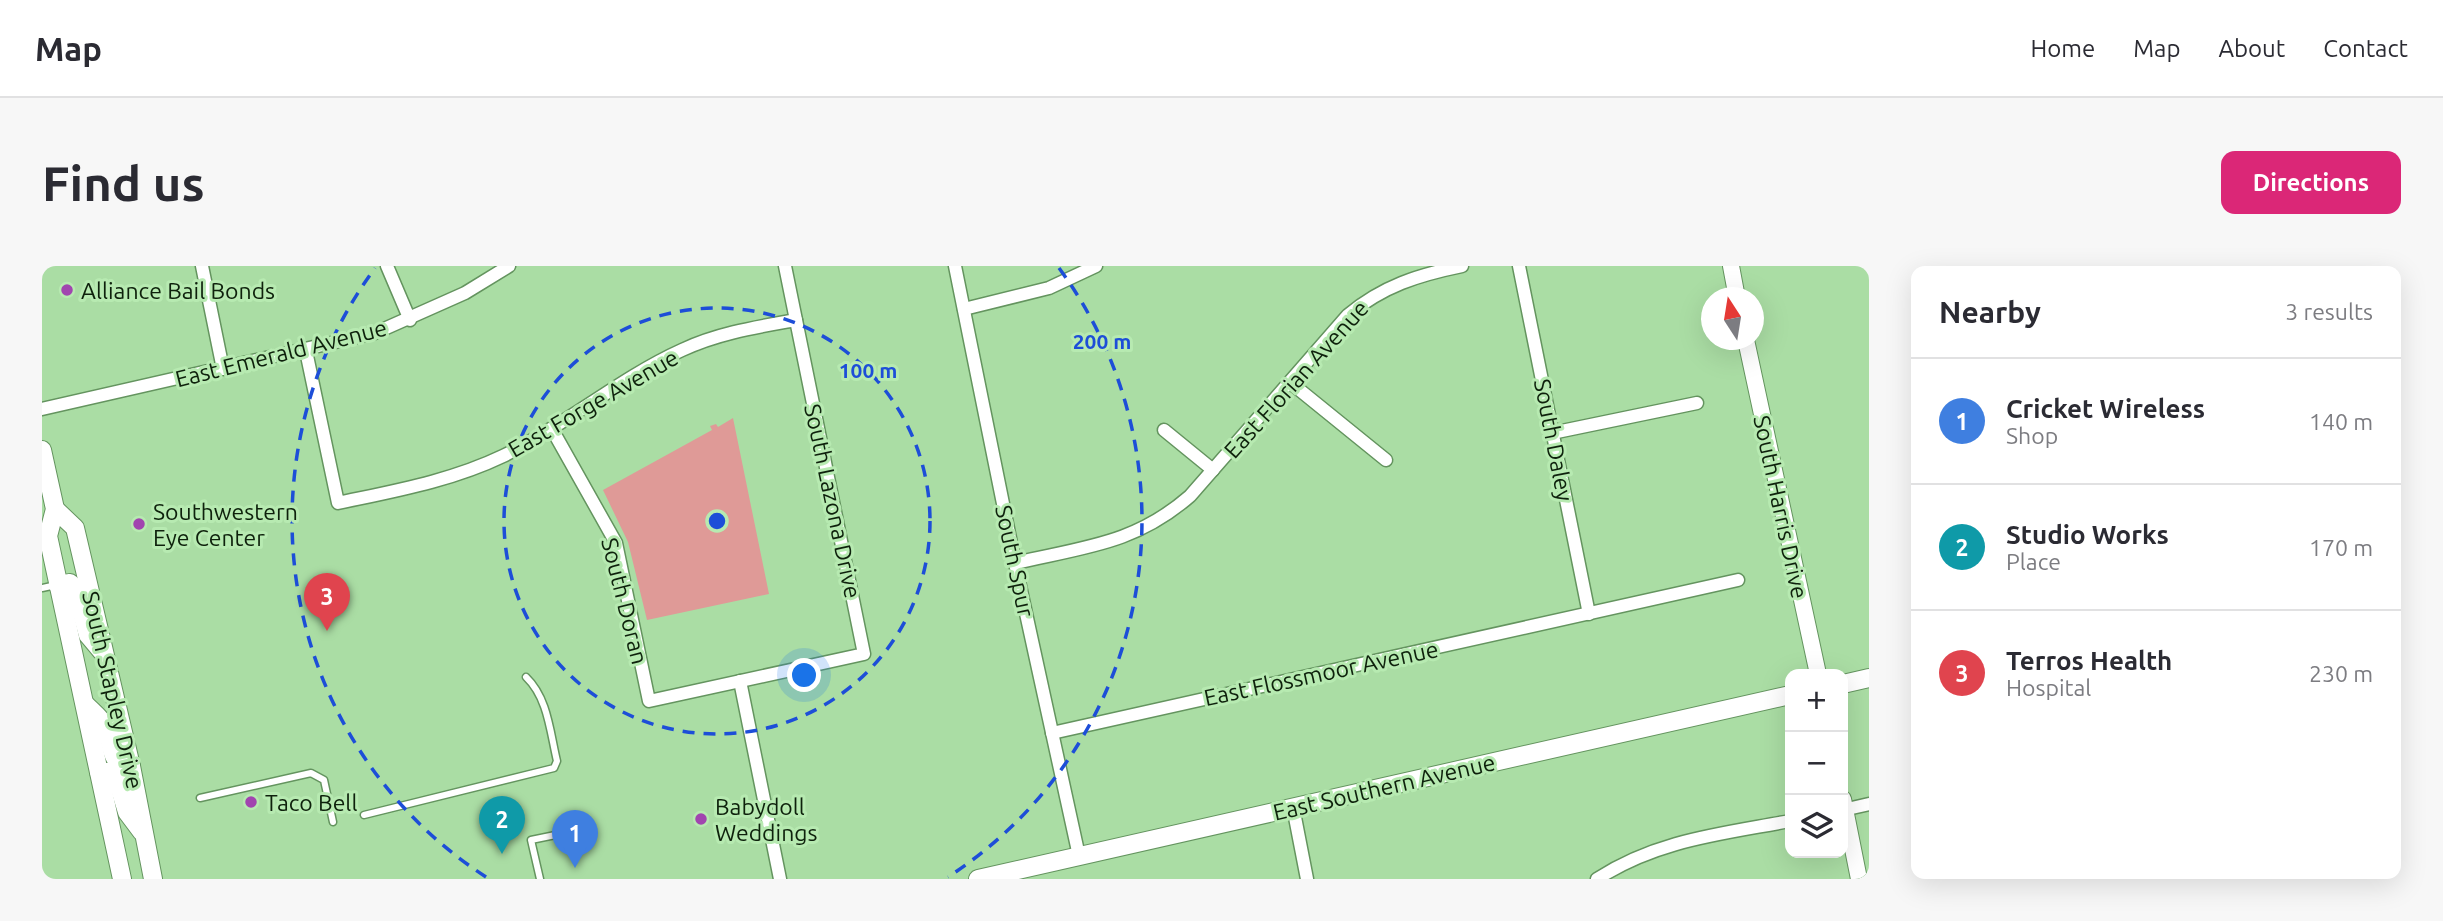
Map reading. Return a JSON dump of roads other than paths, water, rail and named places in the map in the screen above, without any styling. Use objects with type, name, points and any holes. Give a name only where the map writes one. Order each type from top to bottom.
[{"type":"main road","name":"South Stapley Drive","points":[[42,450],[55,509],[48,536],[50,586],[86,705],[122,879]]},
{"type":"main road","name":"South Stapley Drive","points":[[55,509],[75,528],[131,766],[153,879]]},
{"type":"main road","points":[[50,586],[70,583],[75,588],[88,635],[106,656]]},
{"type":"main road","points":[[1848,683],[1869,678]]},
{"type":"main road","name":"East Southern Avenue","points":[[978,879],[1785,696]]},
{"type":"main road","points":[[86,705],[105,724],[118,763],[123,767],[131,766]]},
{"type":"main road","points":[[99,772],[111,772],[117,779],[127,812],[144,835]]},
{"type":"street","points":[[202,266],[223,369]]},
{"type":"street","points":[[387,266],[410,320]]},
{"type":"street","name":"East Emerald Avenue","points":[[42,409],[306,351],[410,320],[465,293],[509,266]]},
{"type":"street","name":"South Lazona Drive","points":[[740,681],[864,654],[785,266]]},
{"type":"street","name":"South Spur","points":[[955,266],[1015,563],[1079,856]]},
{"type":"street","points":[[964,309],[1049,288],[1096,266]]},
{"type":"street","name":"East Florian Avenue","points":[[1015,563],[1119,539],[1145,529],[1167,516],[1213,470],[1348,315],[1372,295],[1422,274],[1462,266]]},
{"type":"street","name":"South Daley","points":[[1519,266],[1589,614]]},
{"type":"street","points":[[1731,266],[1735,287]]},
{"type":"street","name":"East Forge Avenue","points":[[306,351],[338,503],[442,479],[499,457],[553,431],[681,350],[727,333],[796,320]]},
{"type":"street","name":"South Harris Drive","points":[[1748,350],[1817,669]]},
{"type":"street","points":[[1290,383],[1386,460]]},
{"type":"street","points":[[1552,433],[1697,403]]},
{"type":"street","name":"East Florian Avenue","points":[[1164,430],[1213,470]]},
{"type":"street","name":"South Doran","points":[[553,431],[616,543],[649,701],[740,681]]},
{"type":"street","name":"East Flossmoor Avenue","points":[[1052,733],[1738,580]]},
{"type":"street","points":[[740,681],[780,879]]},
{"type":"street","points":[[1848,806],[1869,804]]},
{"type":"street","points":[[1293,807],[1307,879]]},
{"type":"street","points":[[1597,879],[1622,863],[1657,847],[1785,822]]},
{"type":"street","points":[[1848,825],[1859,879]]},
{"type":"lane","points":[[364,815],[554,768],[557,761],[540,692],[526,677]]},
{"type":"lane","points":[[200,798],[311,773],[324,780],[333,822]]},
{"type":"lane","points":[[540,879],[531,840],[570,832]]},
{"type":"place","name":"Alliance Bail Bonds","points":[[67,290]]},
{"type":"place","name":"Southwestern Eye Center","points":[[139,524]]},
{"type":"place","name":"Terros Health","points":[[327,631]]},
{"type":"place","name":"Taco Bell","points":[[251,802]]},
{"type":"place","name":"Babydoll Weddings","points":[[701,819]]},
{"type":"place","name":"Studio Works","points":[[502,854]]},
{"type":"place","name":"Cricket Wireless","points":[[575,868]]}]
